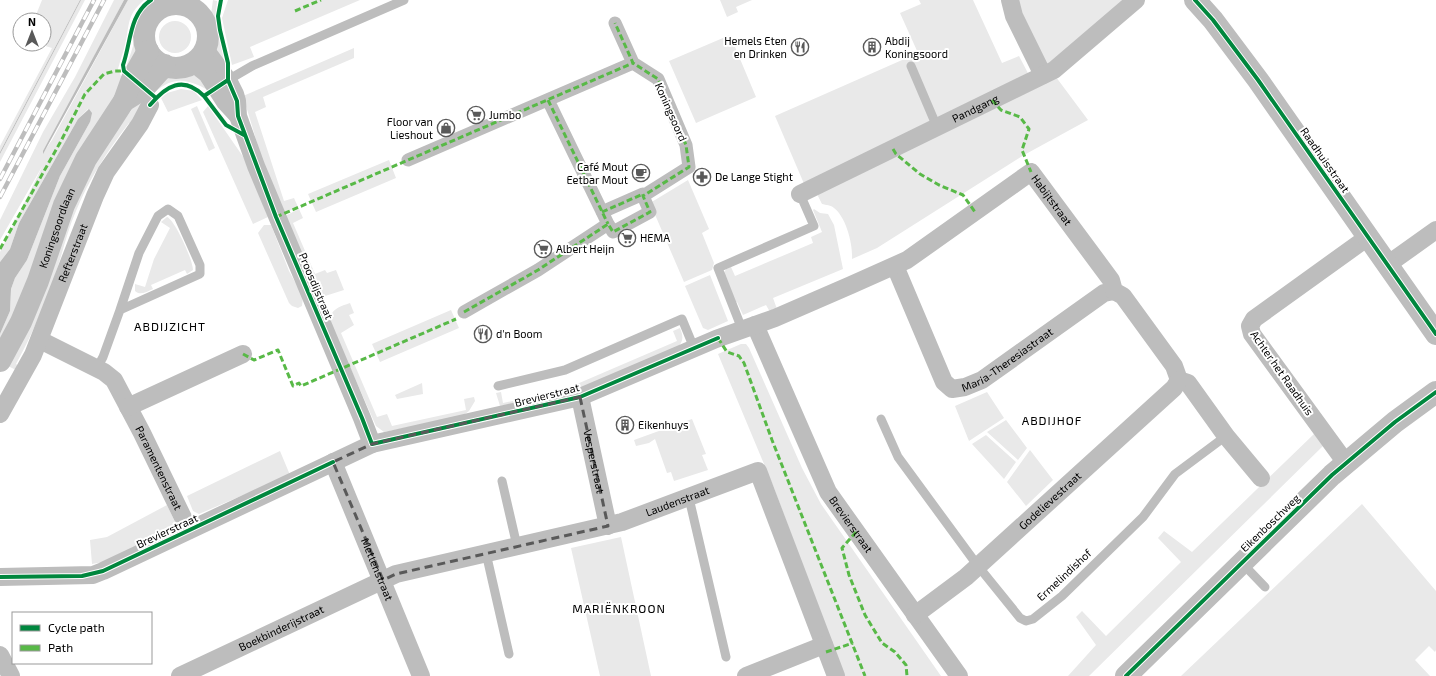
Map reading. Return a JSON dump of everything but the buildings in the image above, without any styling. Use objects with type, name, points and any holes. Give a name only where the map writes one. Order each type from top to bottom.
[{"type":"street","points":[[1010,0],[1014,16],[1043,75]]},
{"type":"street","name":"Pandgang","points":[[800,194],[1054,70],[1136,0]]},
{"type":"street","name":"Raadhuisstraat","points":[[1195,0],[1213,20],[1258,80],[1436,334]]},
{"type":"street","points":[[192,4],[206,24],[208,36],[199,56],[179,67],[165,66],[155,60],[148,51],[144,40],[145,28],[150,18],[158,9],[169,5],[192,4]]},
{"type":"street","points":[[408,160],[632,63],[616,23]]},
{"type":"street","name":"Koningsoordlaan","points":[[0,361],[24,315],[64,205],[86,159],[124,102],[132,79],[148,51]]},
{"type":"street","name":"Proosdijstraat","points":[[199,56],[228,80],[237,102],[238,116],[276,217],[372,444]]},
{"type":"street","name":"Proosdijstraat","points":[[199,56],[207,74],[225,102],[238,116]]},
{"type":"street","name":"Koningsoord","points":[[602,212],[642,194],[643,196],[689,167],[686,145],[658,79],[632,63]]},
{"type":"street","name":"Koningsoordlaan","points":[[124,102],[143,89],[165,66]]},
{"type":"street","points":[[548,100],[613,232],[650,212],[643,196]]},
{"type":"street","name":"Refterstraat","points":[[0,414],[40,340],[94,196],[106,172],[140,124],[150,105]]},
{"type":"street","name":"Habijtstraat","points":[[749,327],[907,260],[1031,172],[1112,280],[1114,291],[1124,296],[1174,366],[1179,380],[1188,383],[1226,436],[1261,478]]},
{"type":"street","points":[[464,312],[538,270],[608,224]]},
{"type":"street","points":[[1387,265],[1436,230]]},
{"type":"street","name":"Achter het Raadhuis","points":[[1346,463],[1252,334],[1250,326],[1254,319],[1368,237]]},
{"type":"street","name":"Maria-Theresiastraat","points":[[894,266],[944,382],[952,388],[965,387],[982,380],[1104,292],[1114,291]]},
{"type":"street","name":"Brevierstraat","points":[[0,577],[92,575],[372,444],[580,397],[694,348],[749,327],[828,492],[959,676]]},
{"type":"street","name":"Paramentenstraat","points":[[40,340],[98,368],[114,380],[189,530]]},
{"type":"street","points":[[128,407],[243,354]]},
{"type":"street","name":"Godelievestraat","points":[[915,615],[978,566],[1174,388],[1179,380]]},
{"type":"street","name":"Eikenboschweg","points":[[1126,676],[1242,562],[1346,463],[1395,422],[1436,392]]},
{"type":"street","name":"Vesperstraat","points":[[580,397],[608,526]]},
{"type":"street","name":"Mettenstraat","points":[[333,462],[383,580],[421,676]]},
{"type":"street","name":"Laudenstraat","points":[[383,580],[396,574],[608,526],[689,498],[758,471],[836,676]]},
{"type":"street","name":"Boekbinderijstraat","points":[[180,676],[383,580]]},
{"type":"street","points":[[746,676],[824,645]]},
{"type":"street","points":[[0,655],[11,676]]},
{"type":"lane","points":[[228,80],[252,66],[404,0]]},
{"type":"lane","points":[[910,66],[937,127]]},
{"type":"lane","points":[[749,327],[718,268],[814,226],[800,194]]},
{"type":"lane","points":[[98,368],[104,357],[138,253],[158,216],[168,209],[178,216],[200,265],[200,274],[120,310]]},
{"type":"lane","points":[[498,386],[565,370],[682,319],[694,348]]},
{"type":"lane","name":"Ermelindishof","points":[[881,419],[898,457],[978,566],[1020,618],[1026,621],[1033,619],[1062,596],[1143,517],[1175,474],[1226,436]]},
{"type":"lane","points":[[502,481],[517,546]]},
{"type":"lane","points":[[689,498],[726,657]]},
{"type":"lane","points":[[486,553],[509,654]]},
{"type":"lane","points":[[1242,562],[1265,587]]},
{"type":"highlighted area","points":[[580,397],[608,526],[396,574],[383,580],[333,462],[372,444]]},
{"type":"shaded area","points":[[42,0],[80,0],[0,152],[0,146],[50,52],[52,52],[52,12],[37,12]]},
{"type":"shaded area","points":[[81,0],[85,0],[0,162],[0,154]]},
{"type":"shaded area","points":[[81,0],[0,154],[0,152]]},
{"type":"shaded area","points":[[114,0],[124,0],[43,153],[52,140],[128,0],[144,0],[131,16],[118,69],[121,76],[125,79],[17,312],[0,342],[0,334],[10,311],[11,289],[15,278],[27,260],[60,176],[90,122],[88,109],[78,119],[19,223],[10,249],[0,262],[0,252],[43,165],[0,240],[0,220],[43,132],[75,77]]},
{"type":"shaded area","points":[[124,0],[128,0],[43,154],[43,151]]},
{"type":"shaded area","points":[[156,0],[170,0],[159,5],[146,17],[140,27],[139,53],[125,71],[133,46],[136,25],[140,14],[149,4]]},
{"type":"shaded area","points":[[213,0],[217,1],[220,41],[225,65],[212,45],[210,21]]},
{"type":"shaded area","points":[[228,0],[360,0],[250,47],[254,57],[232,65],[222,18]]},
{"type":"shaded area","points":[[720,0],[752,0],[736,7],[738,12],[727,17]]},
{"type":"shaded area","points":[[919,0],[973,0],[1002,63],[1019,56],[1030,77],[805,186],[775,116],[918,53],[900,13],[921,4]]},
{"type":"shaded area","points":[[1014,0],[1127,0],[1045,68]]},
{"type":"shaded area","points":[[175,21],[181,22],[188,28],[191,37],[190,43],[184,50],[175,53],[169,52],[162,46],[159,37],[160,31],[166,24]]},
{"type":"shaded area","points":[[730,35],[756,97],[696,123],[669,61]]},
{"type":"shaded area","points":[[354,48],[354,58],[263,97],[266,107],[255,112],[284,201],[294,198],[298,207],[282,214],[269,182],[243,96]]},
{"type":"shaded area","points":[[179,72],[197,76],[208,90],[194,83],[181,81],[168,83],[155,92],[149,89],[169,74]]},
{"type":"shaded area","points":[[1056,77],[1088,120],[1024,155],[877,248],[852,259],[850,239],[842,218],[833,207],[822,204],[817,194]]},
{"type":"shaded area","points":[[181,89],[194,91],[202,100],[168,112],[161,98],[167,93]]},
{"type":"shaded area","points":[[146,93],[133,125],[129,123],[114,144],[93,176],[81,199],[70,226],[43,308],[16,364],[20,367],[18,371],[8,366],[67,222],[95,160],[133,108]]},
{"type":"shaded area","points":[[197,106],[215,148],[209,151],[191,109]]},
{"type":"shaded area","points":[[208,106],[244,158],[268,217],[253,224],[203,112]]},
{"type":"shaded area","points":[[89,109],[92,113],[90,122],[60,176],[27,260],[15,278],[11,289],[10,311],[0,334],[0,262],[10,249],[19,223],[78,119]]},
{"type":"shaded area","points":[[389,160],[396,178],[316,212],[308,194]]},
{"type":"shaded area","points":[[688,180],[709,229],[702,233],[714,263],[712,270],[684,282],[650,203]]},
{"type":"shaded area","points":[[299,209],[303,218],[293,223],[315,274],[325,270],[327,273],[336,270],[344,290],[325,296],[316,292],[283,217]]},
{"type":"shaded area","points":[[814,209],[820,213],[828,214],[834,225],[843,269],[773,298],[777,309],[770,312],[766,305],[743,315],[737,302],[735,303],[724,273],[726,269],[731,267],[735,276],[813,243],[811,237],[822,232],[813,210]]},
{"type":"shaded area","points":[[167,217],[174,225],[183,241],[193,270],[187,274],[185,270],[151,285],[153,289],[139,293],[135,291],[135,284],[145,287],[154,259],[170,228],[161,222]]},
{"type":"shaded area","points":[[264,225],[271,225],[289,271],[303,297],[302,306],[298,308],[289,303],[258,233]]},
{"type":"shaded area","points":[[710,275],[728,321],[708,330],[703,328],[685,286]]},
{"type":"shaded area","points":[[350,303],[354,313],[349,315],[354,325],[341,333],[377,417],[387,414],[392,426],[466,410],[464,399],[474,397],[475,401],[469,411],[461,417],[384,432],[376,426],[330,322],[333,311]]},
{"type":"shaded area","points":[[451,310],[459,328],[380,362],[372,344]]},
{"type":"shaded area","points":[[680,328],[682,338],[678,347],[574,392],[500,406],[496,393],[501,392],[503,403],[563,390],[677,341],[673,331]]},
{"type":"shaded area","points":[[741,344],[746,344],[749,348],[802,468],[821,504],[941,676],[844,676],[774,488],[718,354]]},
{"type":"shaded area","points":[[422,383],[423,394],[397,399],[395,395]]},
{"type":"shaded area","points":[[987,392],[1004,418],[969,441],[955,406]]},
{"type":"shaded area","points":[[692,419],[706,454],[702,455],[708,470],[674,481],[671,472],[667,473],[655,439],[649,443],[636,446],[634,440]]},
{"type":"shaded area","points":[[1006,420],[1027,448],[1018,460],[987,432]]},
{"type":"shaded area","points":[[1314,434],[1323,446],[1089,676],[1068,676],[1096,645],[1076,617],[1082,611],[1106,636],[1181,562],[1158,538],[1164,531],[1192,552]]},
{"type":"shaded area","points":[[986,435],[1016,462],[1004,479],[972,444]]},
{"type":"shaded area","points":[[1030,450],[1053,480],[1026,506],[1007,482]]},
{"type":"shaded area","points":[[280,451],[290,475],[199,514],[193,511],[187,496]]},
{"type":"shaded area","points":[[1362,504],[1436,591],[1436,650],[1435,652],[1429,646],[1415,660],[1430,676],[1181,676]]},
{"type":"shaded area","points":[[167,505],[180,533],[120,559],[92,564],[90,540],[107,537]]},
{"type":"shaded area","points":[[621,537],[651,676],[600,676],[571,548]]},
{"type":"railway","points":[[0,179],[94,0]]},
{"type":"railway","points":[[0,197],[104,0]]},
{"type":"marked path","points":[[295,11],[321,0]]},
{"type":"marked path","points":[[276,217],[633,63],[615,23]]},
{"type":"marked path","points":[[464,312],[538,270],[608,224],[613,232],[650,212],[643,196],[689,167],[686,145],[658,79],[633,63]]},
{"type":"marked path","points":[[0,249],[61,141],[85,94],[104,74],[115,71],[124,71]]},
{"type":"marked path","points":[[548,100],[608,224]]},
{"type":"marked path","points":[[992,100],[1001,110],[1020,117],[1029,129],[1022,150],[1031,172]]},
{"type":"marked path","points":[[893,149],[896,154],[920,174],[939,185],[963,195],[975,212]]},
{"type":"marked path","points":[[602,212],[643,194],[643,196]]},
{"type":"marked path","points":[[243,354],[254,360],[278,350],[293,386],[299,383],[301,386],[456,319]]},
{"type":"marked path","points":[[718,338],[727,352],[739,356],[744,363],[772,440],[865,676]]},
{"type":"marked path","points":[[856,532],[842,548],[849,575],[865,615],[882,643],[895,652],[906,665],[907,676]]},
{"type":"marked path","points":[[826,652],[853,643]]},
{"type":"cycle path","points":[[151,0],[138,13],[123,65],[124,71],[156,98]]},
{"type":"cycle path","points":[[221,0],[218,16],[220,30],[228,63],[228,80],[237,101],[238,116],[276,217],[372,444],[580,397],[718,338]]},
{"type":"cycle path","points":[[1195,0],[1213,20],[1258,80],[1436,334]]},
{"type":"cycle path","points":[[150,105],[162,93],[175,86],[189,86],[204,96],[228,80]]},
{"type":"cycle path","points":[[204,96],[226,125],[244,135]]},
{"type":"cycle path","points":[[1126,676],[1332,475],[1395,422],[1436,392]]},
{"type":"cycle path","points":[[0,577],[82,576],[103,571],[333,462]]},
{"type":"place","name":"Hemels Eten en Drinken","points":[[800,47]]},
{"type":"place","name":"Abdij Koningsoord","points":[[872,47]]},
{"type":"place","name":"Jumbo","points":[[476,115]]},
{"type":"place","name":"Floor van Lieshout","points":[[446,128]]},
{"type":"place","name":"Café Mout Eetbar Mout","points":[[641,173]]},
{"type":"place","name":"De Lange Stight","points":[[702,177]]},
{"type":"place","name":"HEMA","points":[[627,238]]},
{"type":"place","name":"Albert Heijn","points":[[543,249]]},
{"type":"place","name":"d'n Boom","points":[[483,334]]},
{"type":"place","name":"Eikenhuys","points":[[625,425]]},
{"type":"district","name":"ABDIJZICHT","points":[[170,327]]},
{"type":"district","name":"ABDIJHOF","points":[[1052,421]]},
{"type":"district","name":"MARIËNKROON","points":[[619,609]]}]
